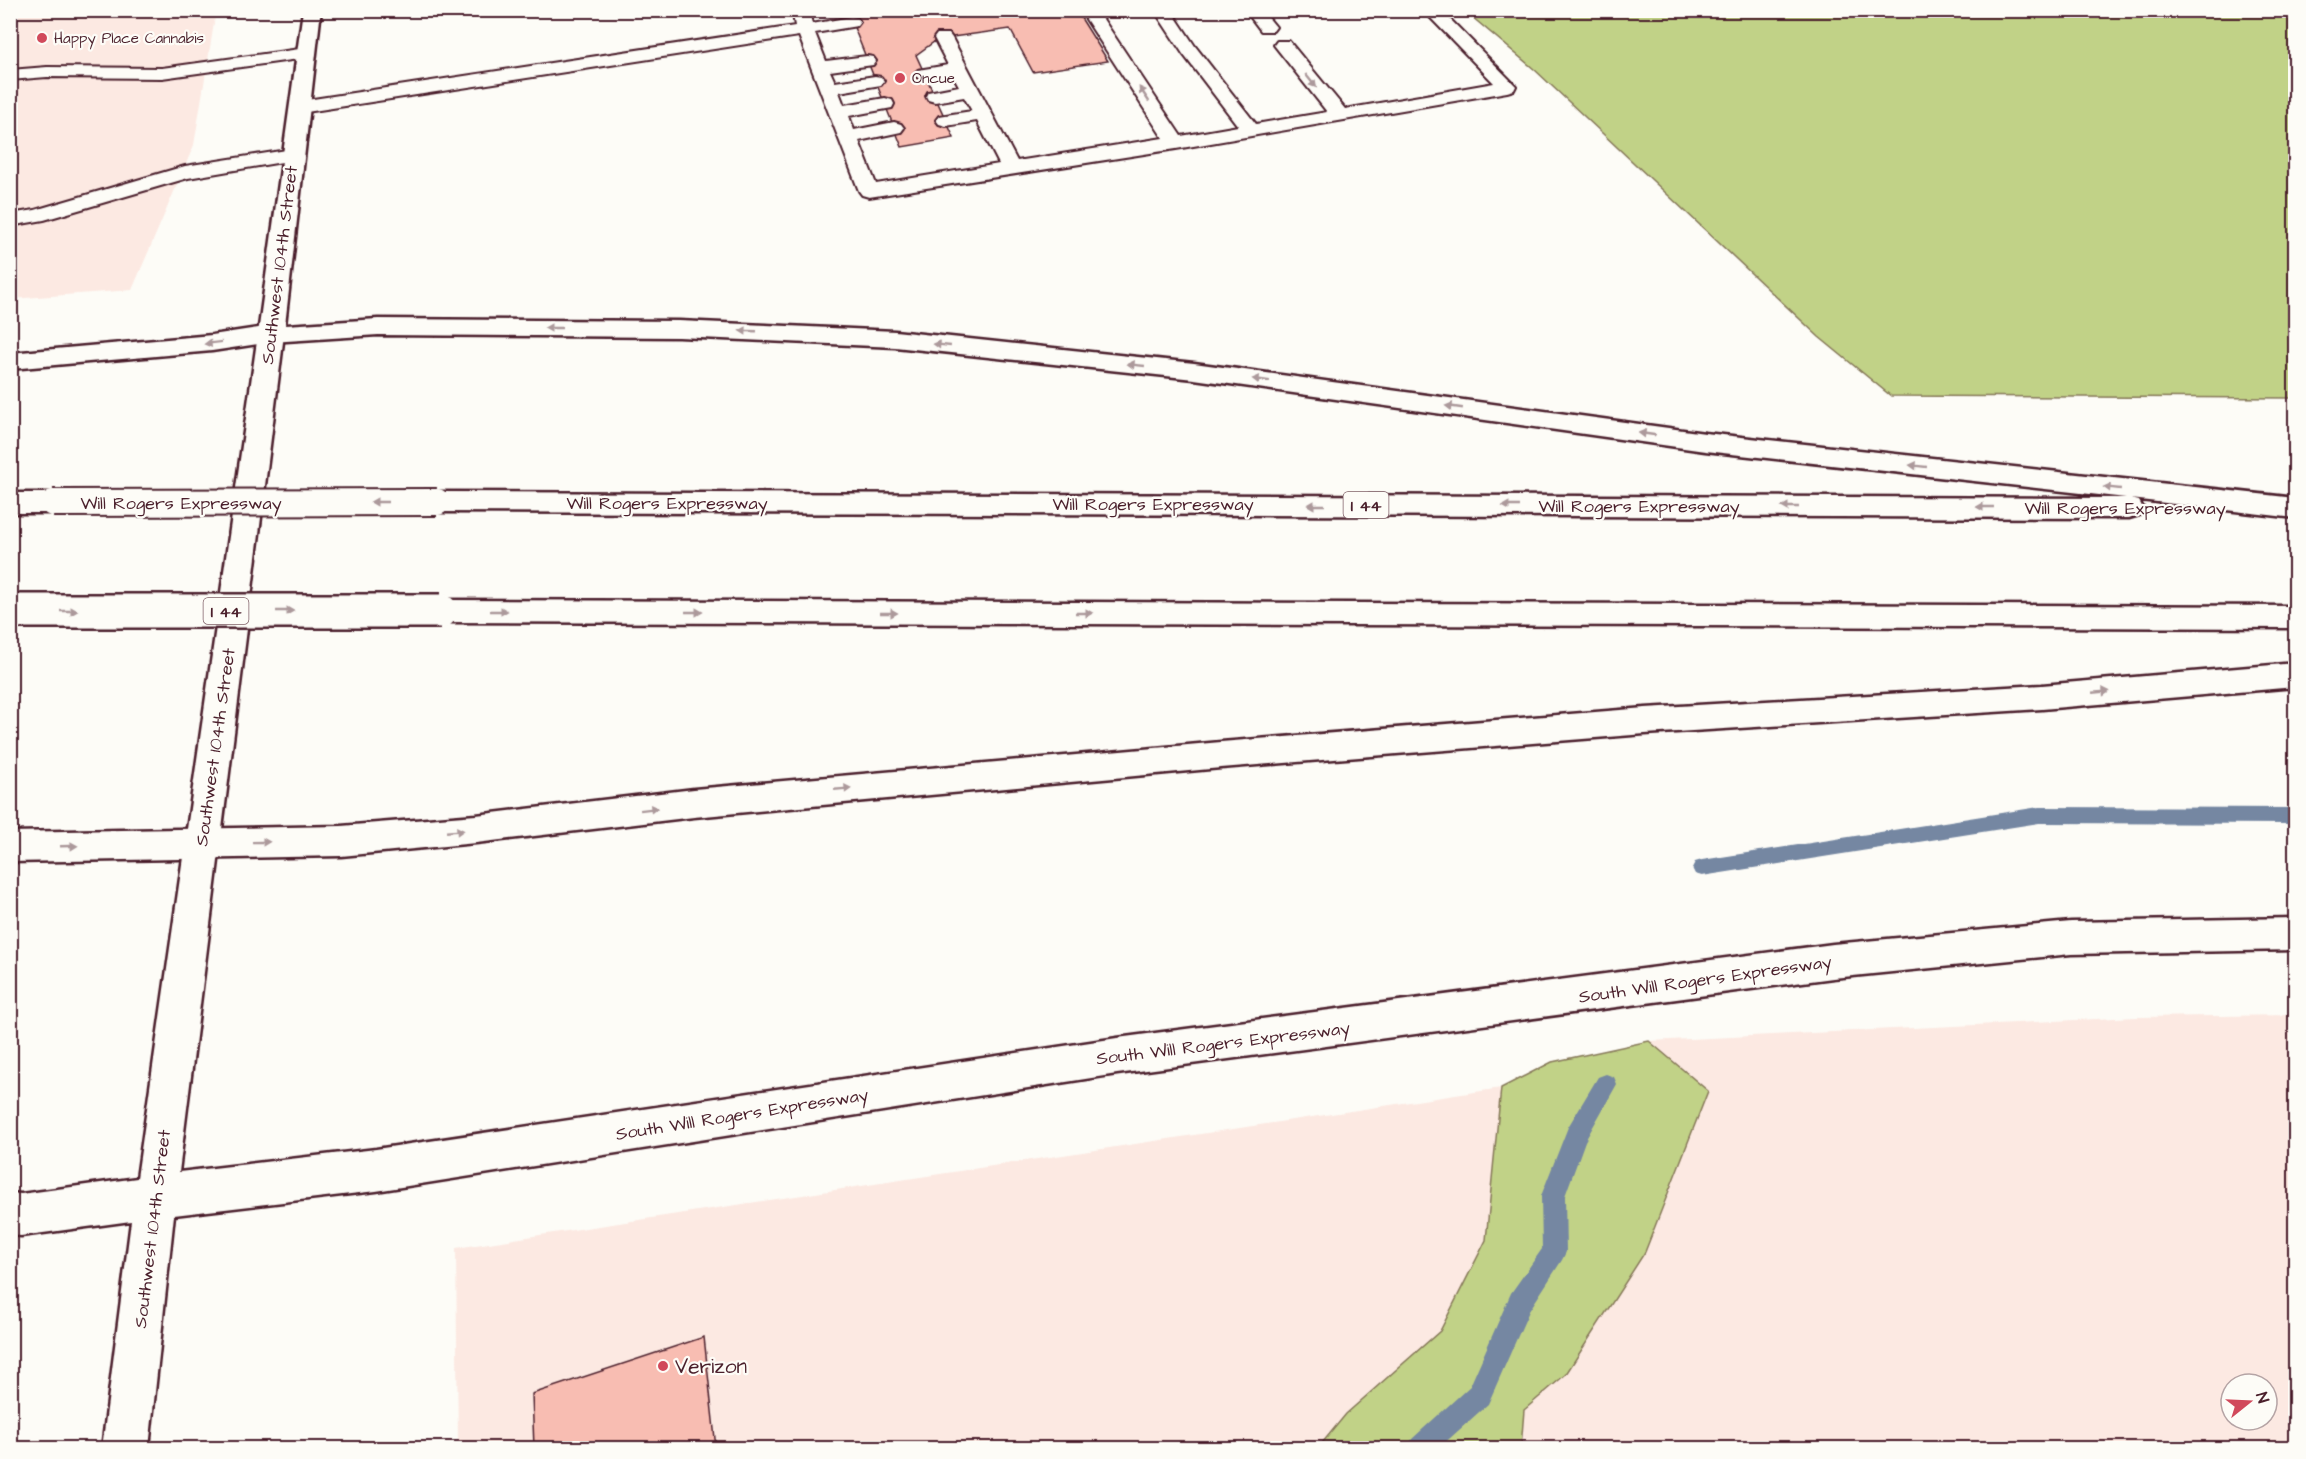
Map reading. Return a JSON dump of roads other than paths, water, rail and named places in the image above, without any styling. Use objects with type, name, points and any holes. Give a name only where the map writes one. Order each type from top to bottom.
[{"type":"main road","name":"Southwest 104th Street","points":[[125,1449],[155,1196],[271,334],[312,10]]},
{"type":"main road","points":[[10,361],[200,344],[271,334],[378,327],[668,329],[895,339],[1194,371],[1705,442],[2295,508]]},
{"type":"main road","name":"Will Rogers Expressway","points":[[10,503],[437,502],[2295,508]]},
{"type":"main road","name":"I 44","points":[[10,611],[2295,617]]},
{"type":"main road","points":[[10,847],[341,841],[476,829],[706,802],[1221,755],[1646,722],[2042,697],[2295,675]]},
{"type":"main road","name":"South Will Rogers Expressway","points":[[10,1214],[21,1215],[155,1196],[376,1170],[1118,1056],[1833,961],[2071,938],[2295,934]]},
{"type":"lane","points":[[800,10],[805,30],[819,48],[820,68],[869,191],[1340,116],[1507,86],[1431,10]]},
{"type":"lane","points":[[1088,10],[1176,142]]},
{"type":"lane","points":[[1162,10],[1251,130]]},
{"type":"lane","points":[[1253,10],[1267,27]]},
{"type":"lane","points":[[300,107],[851,22]]},
{"type":"lane","points":[[927,53],[947,44],[1011,168]]},
{"type":"lane","points":[[1283,45],[1340,116]]},
{"type":"lane","points":[[10,75],[47,72],[162,74],[307,53]]},
{"type":"lane","points":[[820,68],[867,61]]},
{"type":"lane","points":[[924,74],[960,69]]},
{"type":"lane","points":[[829,88],[875,81]]},
{"type":"lane","points":[[935,96],[970,90]]},
{"type":"lane","points":[[837,112],[885,104]]},
{"type":"lane","points":[[946,120],[983,114]]},
{"type":"lane","points":[[848,136],[894,128]]},
{"type":"lane","points":[[10,220],[38,216],[185,172],[293,155]]},
{"type":"waterway","points":[[1702,868],[2039,815],[2296,816]]},
{"type":"waterway","points":[[1421,1448],[1479,1395],[1520,1302],[1554,1252],[1553,1196],[1576,1135],[1606,1084]]},
{"type":"place","name":"Happy Place Cannabis","points":[[42,38]]},
{"type":"place","name":"Oncue","points":[[900,78]]},
{"type":"place","name":"Verizon","points":[[663,1366]]}]
